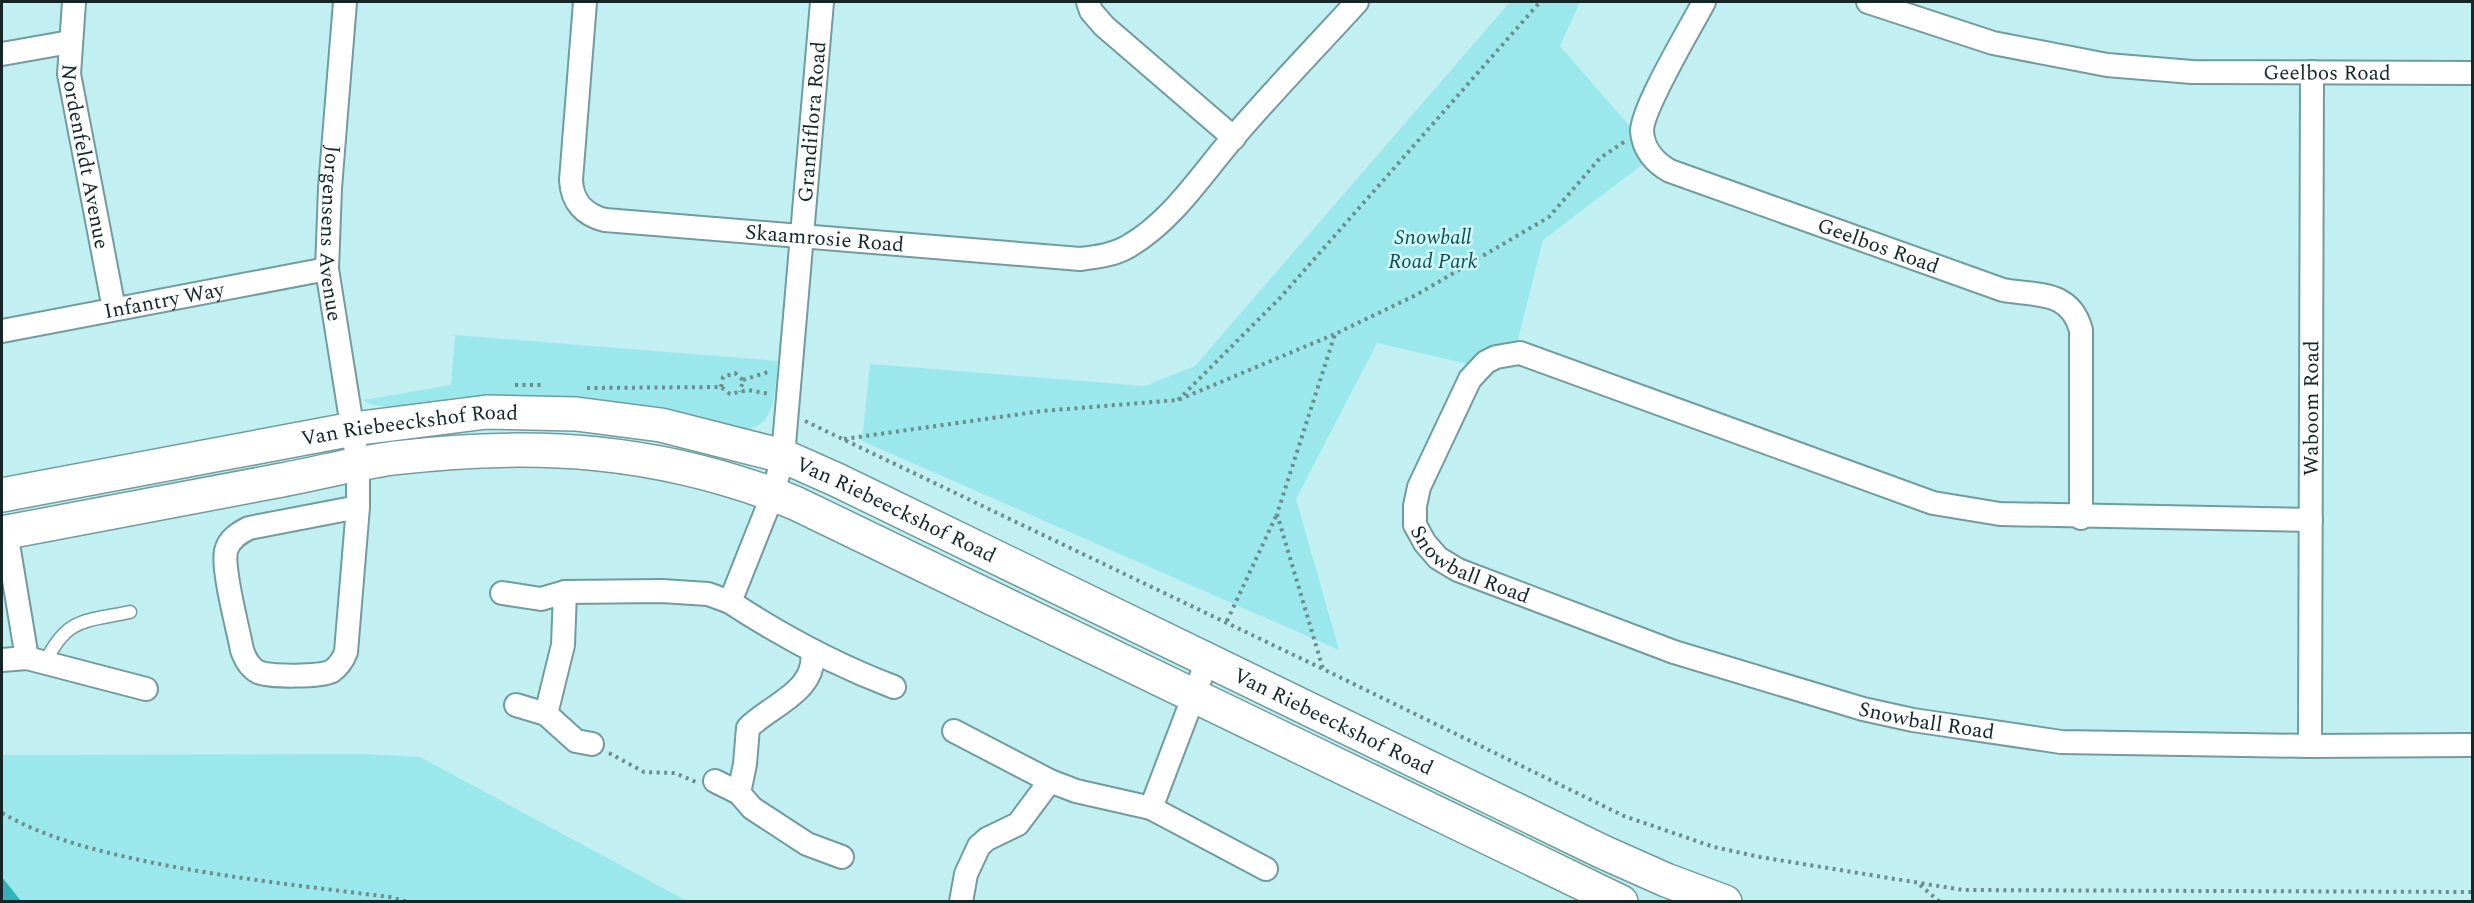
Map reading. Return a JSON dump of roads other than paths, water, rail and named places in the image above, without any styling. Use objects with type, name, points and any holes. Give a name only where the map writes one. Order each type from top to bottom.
[{"type":"street","name":"Nordenfeldt Avenue","points":[[74,2],[69,74],[114,309]]},
{"type":"street","name":"Jorgensens Avenue","points":[[345,2],[330,188],[327,269],[357,465],[358,507],[347,644],[343,660],[325,674],[270,674],[257,671],[247,663],[242,650],[226,565],[229,545],[234,537],[249,528],[358,507]]},
{"type":"street","name":"Skaamrosie Road","points":[[585,2],[571,180],[574,198],[586,213],[605,220],[1080,259],[1107,255],[1127,247],[1150,232],[1170,213],[1356,2]]},
{"type":"street","name":"Grandiflora Road","points":[[730,602],[773,494],[783,456],[800,236],[822,2]]},
{"type":"street","points":[[1088,2],[1091,11],[1104,26],[1234,138]]},
{"type":"street","name":"Geelbos Road","points":[[1704,2],[1644,120],[1644,142],[1654,159],[1670,171],[2003,290],[2045,296],[2069,306],[2077,316],[2081,330],[2082,518]]},
{"type":"street","name":"Geelbos Road","points":[[1868,2],[1958,33],[2065,59],[2107,65],[2192,72],[2472,73]]},
{"type":"street","points":[[2,54],[70,42]]},
{"type":"street","name":"Waboom Road","points":[[2310,746],[2312,72]]},
{"type":"street","name":"Infantry Way","points":[[2,331],[327,269]]},
{"type":"street","name":"Snowball Road","points":[[2310,520],[2082,518],[2000,514],[1933,503],[1520,353],[1496,357],[1486,362],[1470,379],[1419,487],[1415,506],[1415,525],[1425,543],[1438,558],[1485,582],[1721,668],[1863,709],[1913,720],[2061,742],[2310,746],[2472,745]]},
{"type":"street","name":"Van Riebeeckshof Road","points":[[2,495],[353,429],[461,414],[576,414],[662,425],[783,456],[1628,863],[1725,902]]},
{"type":"street","name":"Van Riebeeckshof Road","points":[[3,529],[357,465],[478,450],[584,451],[673,465],[773,494],[1614,900]]},
{"type":"street","points":[[36,660],[3,529],[31,503],[63,484]]},
{"type":"street","points":[[546,714],[563,645],[565,591]]},
{"type":"street","points":[[502,593],[541,599],[565,591],[696,593],[730,602],[812,652],[843,668],[894,687]]},
{"type":"street","points":[[739,793],[745,764],[748,728],[791,696],[812,670],[812,652]]},
{"type":"street","points":[[2,660],[36,660],[146,689]]},
{"type":"street","points":[[1151,808],[1207,661]]},
{"type":"street","points":[[516,705],[546,714],[576,741],[592,744]]},
{"type":"street","points":[[954,731],[1050,782],[1076,791],[1151,808],[1266,869]]},
{"type":"street","points":[[715,781],[739,793],[752,808],[807,844],[842,857]]},
{"type":"street","points":[[961,902],[966,874],[979,846],[987,839],[1018,824],[1050,782]]},
{"type":"street","points":[[1614,900],[1628,863]]},
{"type":"lane","points":[[36,660],[66,629],[85,622],[130,612]]},
{"type":"park label","name":"Snowball Road Park","points":[[1433,249]]}]
